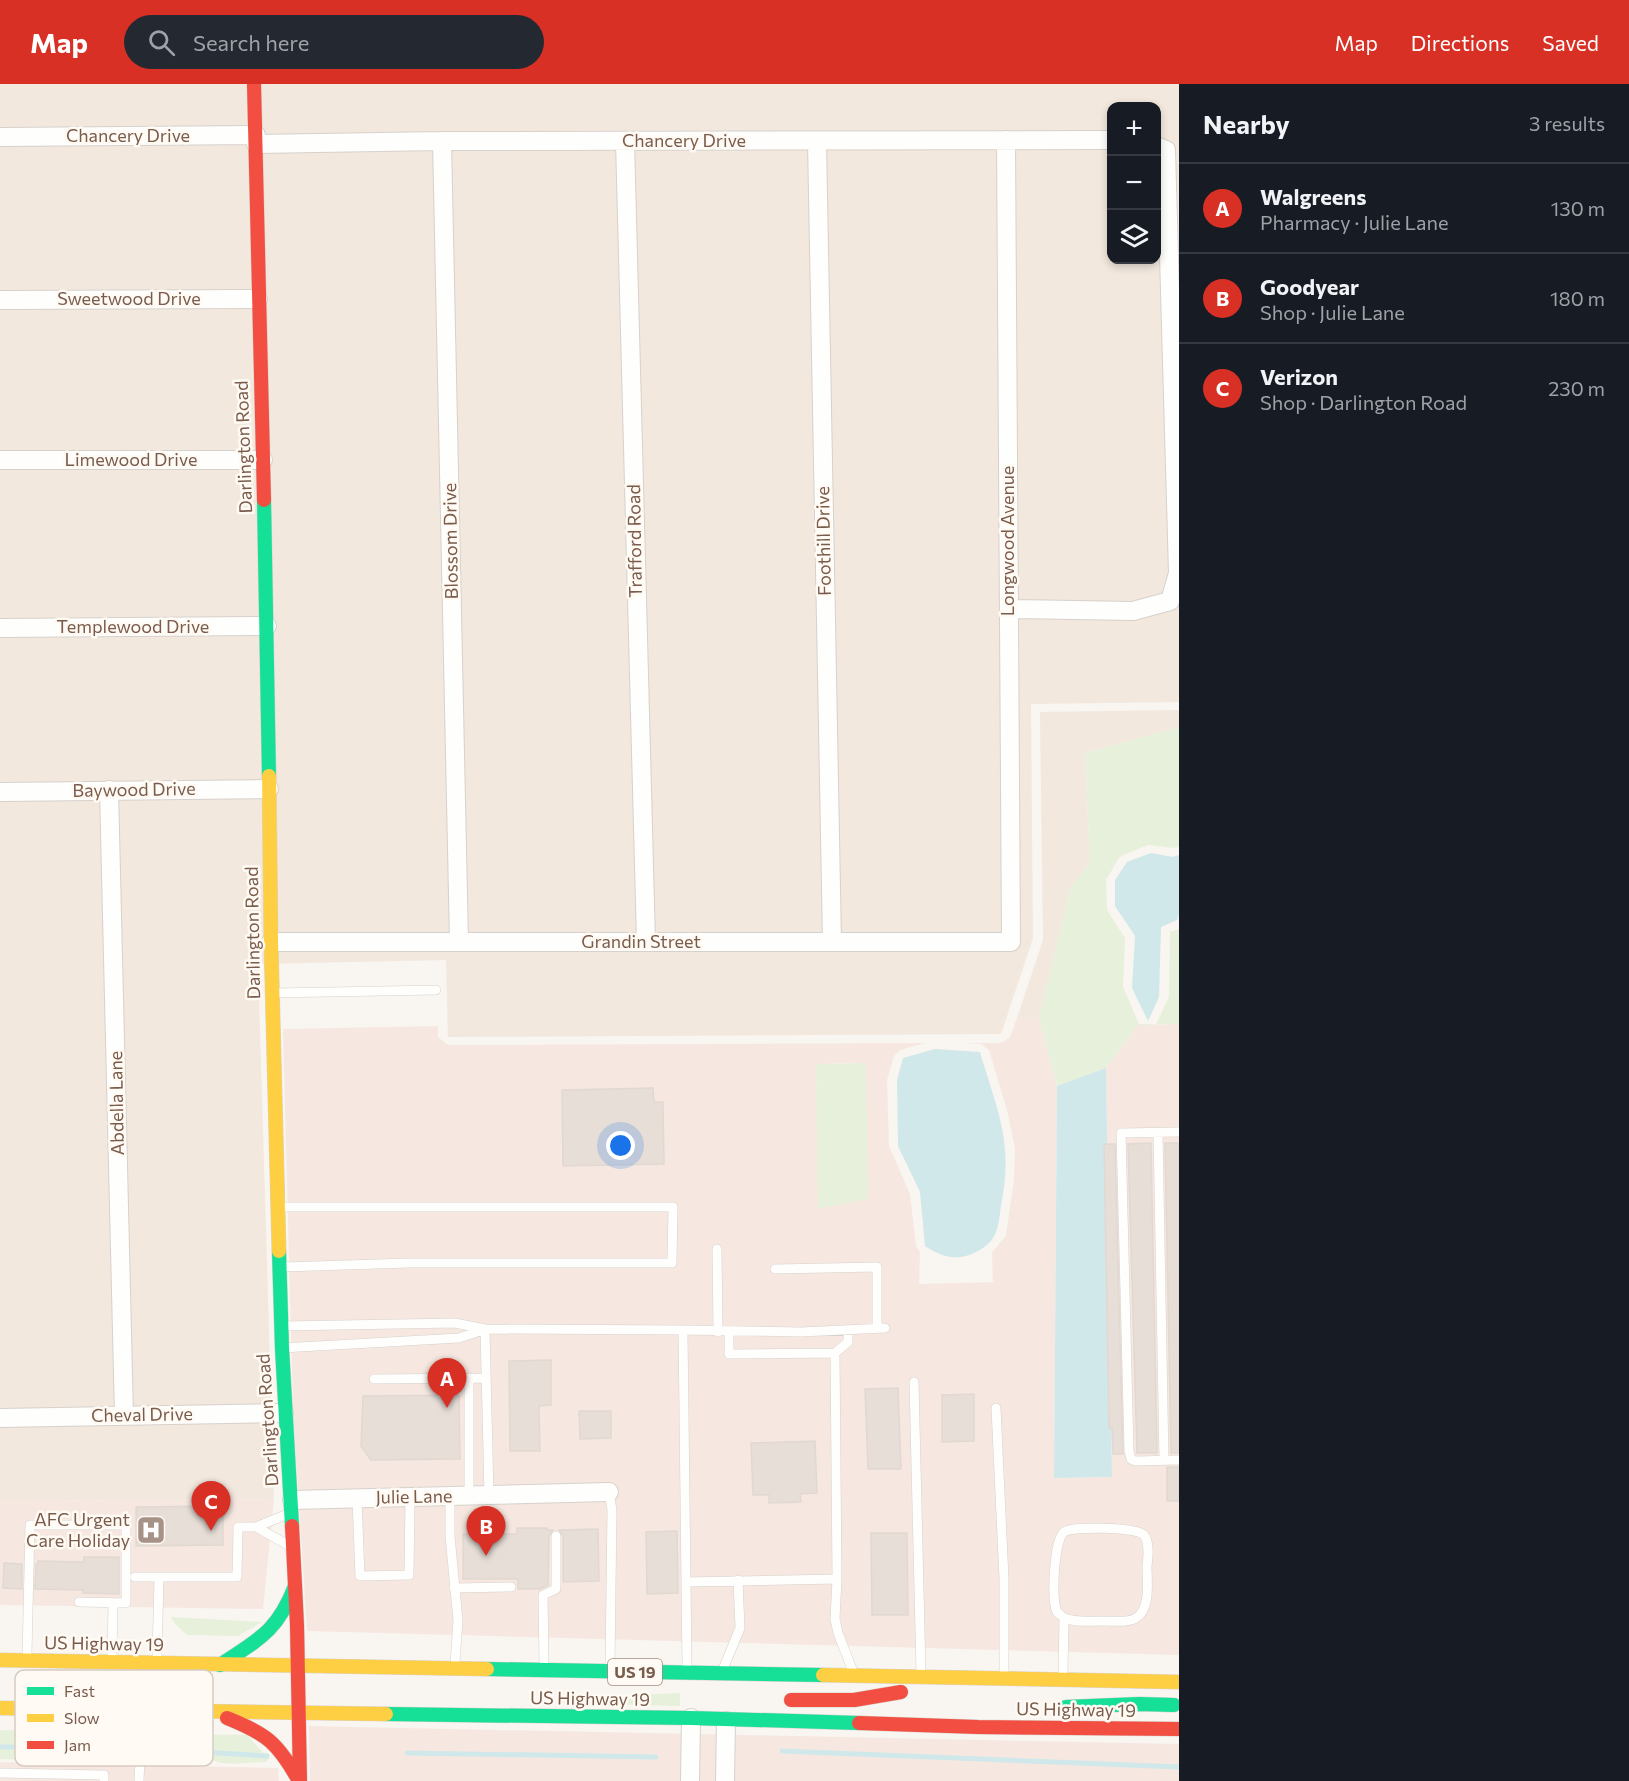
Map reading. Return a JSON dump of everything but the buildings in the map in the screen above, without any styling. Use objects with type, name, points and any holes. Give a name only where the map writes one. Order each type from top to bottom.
[{"type":"main road","name":"Darlington Road","points":[[254,84],[267,626],[271,942],[284,1413],[292,1506],[299,1666],[299,1781]]},
{"type":"main road","points":[[220,1665],[267,1633],[282,1614],[295,1586]]},
{"type":"main road","name":"US Highway 19","points":[[0,1660],[1179,1682]]},
{"type":"main road","points":[[777,1700],[854,1700],[970,1679]]},
{"type":"main road","points":[[691,1718],[704,1707],[714,1705]]},
{"type":"main road","points":[[1050,1707],[1179,1705]]},
{"type":"main road","name":"US Highway 19","points":[[0,1708],[15,1708]]},
{"type":"main road","name":"US Highway 19","points":[[213,1712],[691,1718],[726,1721],[978,1727],[1179,1729]]},
{"type":"main road","points":[[213,1713],[260,1731],[274,1742],[285,1755],[299,1781]]},
{"type":"main road","points":[[978,1727],[997,1713]]},
{"type":"street","name":"Chancery Drive","points":[[0,137],[442,141],[1107,140]]},
{"type":"street","name":"Longwood Avenue","points":[[1006,140],[1011,942]]},
{"type":"street","name":"Blossom Drive","points":[[442,141],[459,942]]},
{"type":"street","name":"Trafford Road","points":[[625,141],[646,942]]},
{"type":"street","name":"Foothill Drive","points":[[817,141],[832,942]]},
{"type":"street","points":[[1009,609],[1133,611],[1170,601],[1178,573],[1161,148]]},
{"type":"street","name":"Sweetwood Drive","points":[[0,300],[258,298]]},
{"type":"street","name":"Limewood Drive","points":[[0,460],[263,459]]},
{"type":"street","name":"Templewood Drive","points":[[0,628],[267,626]]},
{"type":"street","name":"Baywood Drive","points":[[0,792],[269,789]]},
{"type":"street","name":"Abdella Lane","points":[[109,790],[124,1416]]},
{"type":"street","name":"Grandin Street","points":[[271,942],[1011,942]]},
{"type":"street","name":"Cheval Drive","points":[[0,1418],[284,1413]]},
{"type":"street","name":"Julie Lane","points":[[292,1506],[357,1498],[609,1492]]},
{"type":"street","points":[[690,1781],[691,1718]]},
{"type":"street","points":[[725,1781],[726,1721]]},
{"type":"lane","points":[[273,993],[436,990]]},
{"type":"lane","points":[[1179,1132],[1120,1133],[1129,1451],[1131,1459],[1135,1461],[1179,1460]]},
{"type":"lane","points":[[1158,1133],[1164,1460]]},
{"type":"lane","points":[[279,1207],[673,1207],[672,1263],[409,1263],[280,1267]]},
{"type":"lane","points":[[717,1249],[718,1332]]},
{"type":"lane","points":[[282,1326],[455,1323],[485,1329],[718,1332],[801,1332],[881,1328],[877,1267],[775,1269]]},
{"type":"lane","points":[[282,1348],[459,1338],[485,1329]]},
{"type":"lane","points":[[485,1329],[489,1495]]},
{"type":"lane","points":[[683,1330],[687,1674]]},
{"type":"lane","points":[[729,1332],[729,1354],[835,1353],[848,1342],[848,1330]]},
{"type":"lane","points":[[835,1353],[836,1626],[855,1677]]},
{"type":"lane","points":[[469,1378],[469,1495]]},
{"type":"lane","points":[[374,1379],[486,1378]]},
{"type":"lane","points":[[914,1382],[922,1678]]},
{"type":"lane","points":[[996,1408],[1004,1579],[1004,1680]]},
{"type":"lane","points":[[609,1492],[612,1521],[610,1672]]},
{"type":"lane","points":[[450,1496],[450,1536],[458,1621],[454,1669]]},
{"type":"lane","points":[[357,1498],[360,1576],[408,1575],[410,1497]]},
{"type":"lane","points":[[135,1577],[237,1577],[238,1527],[256,1527],[292,1506]]},
{"type":"lane","points":[[27,1661],[30,1525],[126,1525],[126,1603],[79,1602]]},
{"type":"lane","points":[[256,1527],[293,1549]]},
{"type":"lane","points":[[1063,1680],[1064,1618],[1057,1611],[1055,1602],[1056,1549],[1059,1539],[1064,1531],[1075,1529],[1127,1529],[1137,1531],[1144,1536],[1148,1546],[1146,1597],[1143,1610],[1136,1618],[1124,1621],[1073,1621],[1064,1618]]},
{"type":"lane","points":[[544,1671],[543,1595],[556,1589],[556,1536]]},
{"type":"lane","points":[[157,1663],[159,1578]]},
{"type":"lane","points":[[686,1582],[837,1579]]},
{"type":"lane","points":[[721,1675],[740,1628],[738,1580]]},
{"type":"lane","points":[[454,1588],[511,1587]]},
{"type":"lane","points":[[112,1662],[113,1603]]},
{"type":"lane","points":[[140,1766],[140,1781]]},
{"type":"lane","points":[[0,1773],[104,1775],[104,1781]]},
{"type":"shaded area","points":[[0,84],[1179,84],[1179,702],[1031,704],[1033,938],[1001,1034],[448,1037],[446,960],[258,964],[274,1499],[0,1501]]},
{"type":"shaded area","points":[[1179,710],[1179,727],[1085,753],[1090,863],[1070,889],[1039,1018],[1017,1018],[1043,940],[1040,712]]},
{"type":"shaded area","points":[[1017,1018],[1039,1018],[1057,1086],[1054,1478],[1112,1477],[1106,1068],[1138,1025],[1179,1024],[1179,1655],[307,1631],[293,1412],[283,1029],[438,1026],[438,1037],[448,1045],[925,1043],[900,1050],[894,1056],[887,1080],[889,1146],[910,1194],[916,1246],[920,1252],[919,1284],[993,1282],[992,1253],[1006,1235],[1014,1179],[1015,1149],[1008,1114],[989,1050],[981,1044],[963,1043],[1001,1043],[1010,1037]],"holes":[[[866,1063],[819,1208],[816,1064]]]},
{"type":"shaded area","points":[[274,1499],[263,1609],[0,1605],[0,1501]]},
{"type":"shaded area","points":[[309,1726],[1179,1744],[1179,1781],[310,1781]]},
{"type":"shaded area","points":[[0,1762],[15,1762],[15,1766],[278,1768],[279,1781],[0,1781]]},
{"type":"green space","points":[[1179,727],[1179,847],[1148,845],[1123,855],[1106,880],[1107,910],[1125,938],[1123,987],[1139,1024],[1156,1024],[1169,997],[1170,932],[1179,929],[1179,1024],[1138,1025],[1106,1068],[1057,1086],[1039,1018],[1070,889],[1090,863],[1085,753]]},
{"type":"green space","points":[[866,1063],[868,1199],[818,1209],[816,1064]]},
{"type":"green space","points":[[171,1617],[262,1622],[238,1636],[187,1635]]},
{"type":"green space","points":[[680,1693],[680,1706],[557,1703],[557,1699]]},
{"type":"green space","points":[[0,1730],[15,1731],[15,1759],[0,1759]]},
{"type":"green space","points":[[213,1735],[247,1735],[269,1759],[266,1762],[232,1764],[213,1761]]},
{"type":"water","points":[[1151,853],[1173,857],[1179,855],[1179,914],[1177,920],[1161,927],[1159,997],[1148,1021],[1132,988],[1135,936],[1115,906],[1115,880],[1127,862]]},
{"type":"water","points":[[935,1049],[980,1052],[999,1114],[1004,1139],[1005,1179],[996,1233],[983,1248],[962,1257],[950,1257],[925,1246],[920,1192],[898,1146],[897,1080],[903,1058]]},
{"type":"water","points":[[1106,1068],[1112,1477],[1054,1478],[1057,1086]]},
{"type":"waterway","points":[[0,1747],[15,1747]]},
{"type":"waterway","points":[[782,1751],[1179,1767]]},
{"type":"waterway","points":[[213,1753],[267,1756]]},
{"type":"waterway","points":[[407,1753],[656,1757]]},
{"type":"traffic: fast","points":[[264,500],[269,776]]},
{"type":"traffic: fast","points":[[279,1251],[292,1526]]},
{"type":"traffic: fast","points":[[220,1665],[256,1641],[274,1624],[295,1586]]},
{"type":"traffic: fast","points":[[487,1669],[823,1675]]},
{"type":"traffic: fast","points":[[1066,1707],[1174,1705]]},
{"type":"traffic: fast","points":[[386,1714],[691,1718],[859,1723]]},
{"type":"traffic: slow","points":[[269,776],[279,1251]]},
{"type":"traffic: slow","points":[[0,1660],[487,1669]]},
{"type":"traffic: slow","points":[[823,1675],[1179,1682]]},
{"type":"traffic: slow","points":[[0,1708],[15,1708]]},
{"type":"traffic: slow","points":[[213,1711],[386,1714]]},
{"type":"traffic: jam","points":[[254,84],[264,500]]},
{"type":"traffic: jam","points":[[292,1526],[297,1625],[300,1781]]},
{"type":"traffic: jam","points":[[791,1700],[854,1700],[901,1692]]},
{"type":"traffic: jam","points":[[227,1718],[252,1729],[270,1741],[285,1757],[299,1781]]},
{"type":"traffic: jam","points":[[859,1723],[1179,1729]]},
{"type":"place","name":"Walgreens","points":[[447,1408]]},
{"type":"place","name":"AFC Urgent Care Holiday","points":[[151,1530]]},
{"type":"place","name":"Verizon","points":[[211,1531]]},
{"type":"place","name":"Goodyear","points":[[486,1556]]}]
